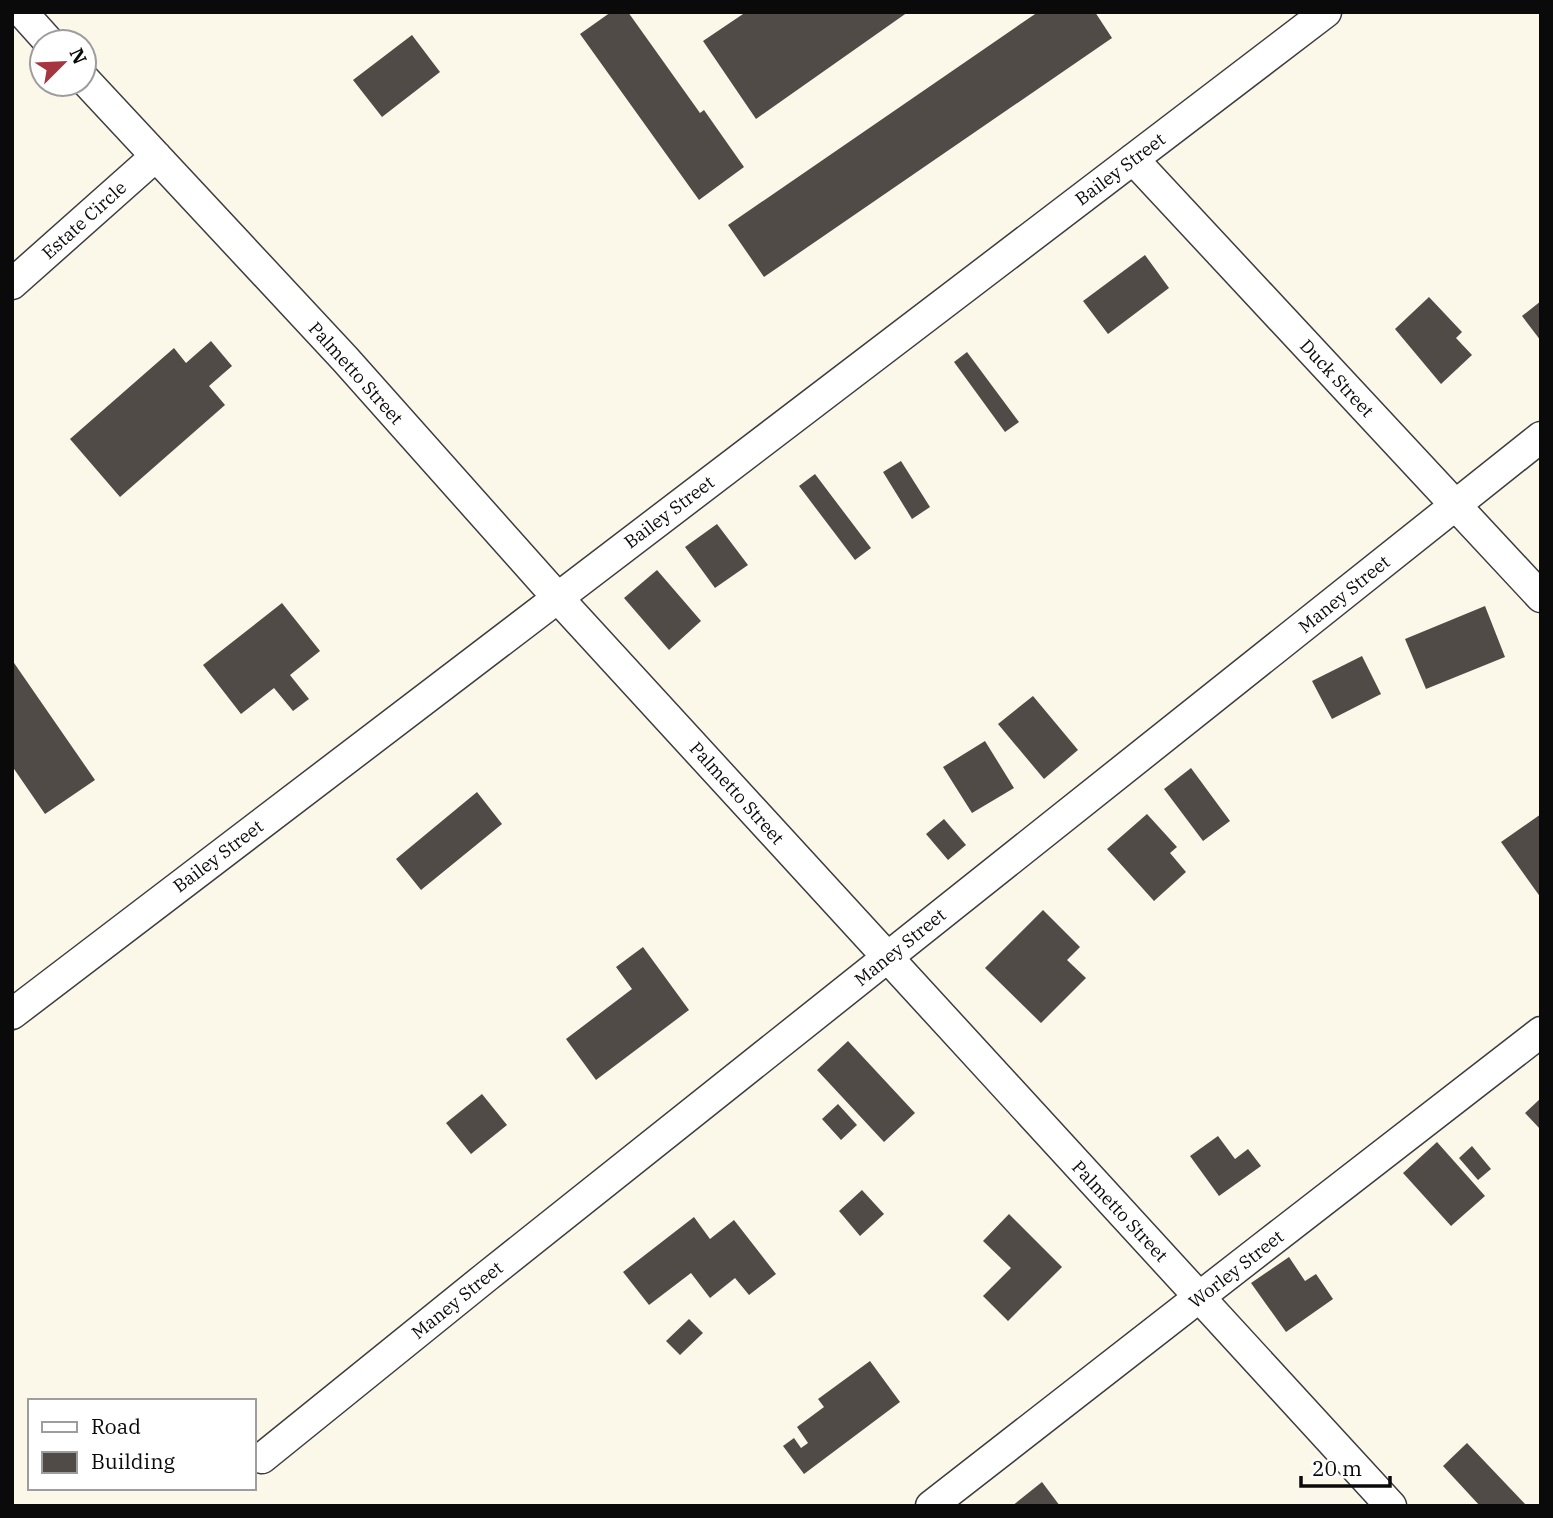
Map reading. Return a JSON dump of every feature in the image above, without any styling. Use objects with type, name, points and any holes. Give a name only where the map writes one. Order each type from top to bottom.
[{"type":"street","points":[[22,12],[36,28]]},
{"type":"street","name":"Bailey Street","points":[[12,1014],[1326,12]]},
{"type":"street","name":"Palmetto Street","points":[[98,94],[345,359],[557,597],[1391,1506]]},
{"type":"street","name":"Estate Circle","points":[[12,284],[156,156]]},
{"type":"street","name":"Duck Street","points":[[1133,159],[1541,597]]},
{"type":"street","name":"Maney Street","points":[[262,1458],[1541,437]]},
{"type":"street","name":"Worley Street","points":[[931,1506],[1541,1032]]},
{"type":"building","points":[[611,12],[628,12],[700,113],[704,110],[744,167],[699,200],[580,34]]},
{"type":"building","points":[[746,12],[908,12],[756,119],[703,41]]},
{"type":"building","points":[[1038,12],[1095,12],[1112,38],[764,277],[728,225]]},
{"type":"building","points":[[412,35],[440,72],[382,117],[353,80]]},
{"type":"building","points":[[1145,255],[1169,288],[1108,334],[1083,301]]},
{"type":"building","points":[[1429,297],[1462,332],[1456,338],[1472,355],[1441,384],[1395,329]]},
{"type":"building","points":[[1541,301],[1541,341],[1522,316]]},
{"type":"building","points":[[211,341],[232,366],[209,386],[225,405],[120,497],[70,439],[174,348],[186,363]]},
{"type":"building","points":[[967,352],[1019,422],[1005,432],[954,362]]},
{"type":"building","points":[[901,461],[930,507],[912,519],[883,472]]},
{"type":"building","points":[[815,474],[871,548],[855,560],[799,486]]},
{"type":"building","points":[[717,524],[748,565],[715,588],[685,547]]},
{"type":"building","points":[[657,570],[701,621],[669,650],[624,598]]},
{"type":"building","points":[[282,603],[320,651],[290,675],[309,699],[293,711],[274,688],[241,714],[203,665]]},
{"type":"building","points":[[1485,606],[1505,657],[1426,689],[1405,639]]},
{"type":"building","points":[[1362,656],[1381,694],[1332,719],[1312,681]]},
{"type":"building","points":[[12,660],[95,780],[45,814],[12,766]]},
{"type":"building","points":[[1033,696],[1078,750],[1044,779],[998,724]]},
{"type":"building","points":[[985,741],[1014,788],[972,813],[943,767]]},
{"type":"building","points":[[1191,768],[1230,821],[1203,841],[1164,789]]},
{"type":"building","points":[[477,792],[502,824],[421,890],[396,859]]},
{"type":"building","points":[[1147,814],[1177,847],[1170,853],[1186,872],[1154,901],[1107,849]]},
{"type":"building","points":[[1541,814],[1541,898],[1501,842]]},
{"type":"building","points":[[944,819],[966,845],[948,860],[926,834]]},
{"type":"building","points":[[1043,910],[1080,947],[1067,960],[1086,978],[1041,1023],[985,968]]},
{"type":"building","points":[[643,947],[689,1010],[596,1080],[566,1039],[632,989],[616,967]]},
{"type":"building","points":[[848,1041],[915,1113],[884,1142],[817,1070]]},
{"type":"building","points":[[482,1094],[507,1125],[471,1154],[446,1123]]},
{"type":"building","points":[[1541,1098],[1541,1130],[1525,1113]]},
{"type":"building","points":[[838,1104],[857,1125],[841,1140],[822,1119]]},
{"type":"building","points":[[1218,1136],[1235,1159],[1248,1149],[1261,1166],[1219,1196],[1190,1156]]},
{"type":"building","points":[[1437,1142],[1485,1196],[1451,1226],[1403,1173]]},
{"type":"building","points":[[1472,1146],[1491,1169],[1478,1180],[1459,1158]]},
{"type":"building","points":[[862,1190],[884,1214],[860,1236],[839,1211]]},
{"type":"building","points":[[1009,1214],[1062,1267],[1008,1321],[983,1296],[1011,1268],[983,1241]]},
{"type":"building","points":[[694,1217],[710,1239],[734,1220],[776,1274],[749,1295],[735,1278],[710,1298],[691,1273],[649,1305],[623,1272]]},
{"type":"building","points":[[1289,1257],[1305,1281],[1316,1274],[1333,1299],[1286,1332],[1251,1283]]},
{"type":"building","points":[[689,1319],[703,1333],[680,1355],[666,1341]]},
{"type":"building","points":[[870,1361],[900,1402],[804,1474],[783,1446],[794,1438],[801,1448],[808,1443],[797,1427],[824,1407],[818,1399]]},
{"type":"building","points":[[1467,1443],[1527,1506],[1480,1506],[1443,1466]]},
{"type":"building","points":[[1042,1482],[1060,1506],[1012,1506]]}]
